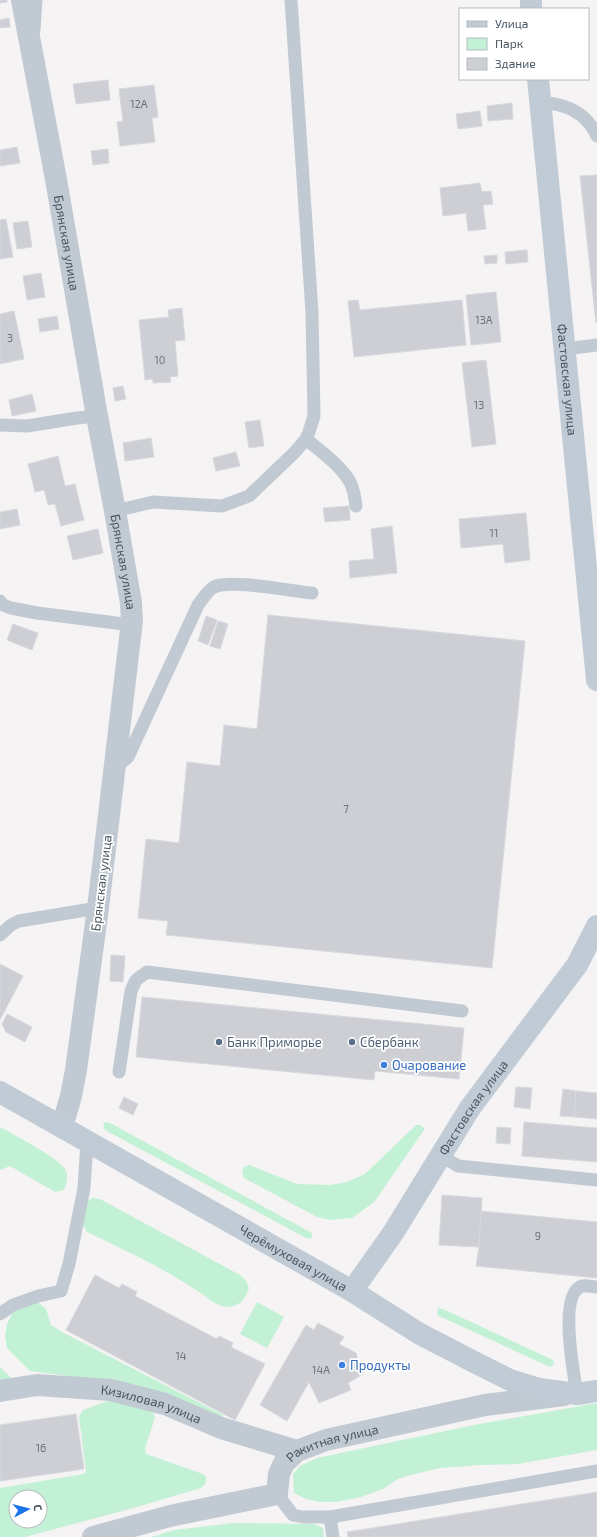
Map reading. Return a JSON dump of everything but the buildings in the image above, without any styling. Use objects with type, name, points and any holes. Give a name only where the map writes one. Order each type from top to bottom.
[{"type":"main road","name":"Фастовская улица","points":[[538,80],[597,680]]},
{"type":"main road","name":"Фастовская улица","points":[[352,1292],[393,1233],[442,1156],[470,1108],[577,965],[597,926]]},
{"type":"main road","name":"Черёмуховая улица","points":[[0,1092],[352,1292],[420,1334],[510,1380],[539,1389],[587,1392]]},
{"type":"street","name":"Брянская улица","points":[[22,0],[55,174],[115,511],[131,603],[132,624],[98,908],[76,1070],[71,1096],[62,1127]]},
{"type":"street","name":"Кизиловая улица","points":[[0,1391],[37,1385],[111,1390],[165,1404],[221,1428],[296,1451]]},
{"type":"street","name":"Ракитная улица","points":[[277,1494],[279,1474],[284,1462],[296,1451],[326,1440],[485,1404],[587,1392]]},
{"type":"street","points":[[93,1537],[170,1516],[277,1494]]},
{"type":"lane","points":[[33,58],[36,0]]},
{"type":"lane","points":[[115,511],[153,502],[222,506],[249,496],[295,452],[306,439],[314,416],[312,312],[290,0]]},
{"type":"lane","points":[[540,102],[557,103],[581,114],[592,126],[597,136]]},
{"type":"lane","points":[[565,349],[597,345]]},
{"type":"lane","points":[[0,425],[27,426],[97,416]]},
{"type":"lane","points":[[306,439],[346,476],[353,490],[356,506]]},
{"type":"lane","points":[[114,769],[128,757],[198,605],[212,588],[223,584],[241,584],[312,594]]},
{"type":"lane","points":[[0,601],[3,605],[11,608],[38,613],[132,624]]},
{"type":"lane","points":[[0,934],[11,925],[19,921],[98,908]]},
{"type":"lane","points":[[119,1072],[131,991],[136,980],[147,972],[462,1011]]},
{"type":"lane","points":[[0,1314],[12,1305],[38,1296],[62,1291],[69,1264],[84,1188],[87,1142]]},
{"type":"lane","points":[[442,1156],[458,1166],[597,1180]]},
{"type":"lane","points":[[587,1392],[569,1345],[570,1312],[574,1294],[577,1289],[582,1286],[597,1287]]},
{"type":"lane","points":[[277,1494],[293,1515],[303,1517],[330,1517],[597,1470]]},
{"type":"lane","points":[[330,1517],[333,1537]]},
{"type":"green space","points":[[105,1122],[110,1123],[312,1233],[312,1238],[308,1239],[105,1130],[103,1125]]},
{"type":"green space","points":[[416,1125],[420,1125],[424,1128],[424,1130],[374,1202],[352,1218],[331,1220],[317,1217],[244,1178],[242,1172],[244,1167],[249,1165],[297,1184],[330,1185],[347,1182],[365,1174]]},
{"type":"green space","points":[[0,1127],[44,1152],[60,1164],[65,1169],[67,1174],[67,1182],[64,1190],[55,1192],[10,1166],[0,1170]]},
{"type":"green space","points":[[92,1198],[100,1199],[240,1275],[246,1281],[249,1288],[245,1297],[236,1305],[227,1307],[219,1305],[154,1265],[87,1232],[83,1225],[86,1202]]},
{"type":"green space","points":[[36,1300],[46,1309],[51,1325],[223,1415],[221,1420],[104,1381],[30,1371],[7,1348],[5,1336],[7,1324],[15,1308]]},
{"type":"green space","points":[[257,1302],[284,1317],[267,1348],[240,1334]]},
{"type":"green space","points":[[438,1308],[553,1360],[554,1364],[550,1367],[439,1316],[437,1314]]},
{"type":"green space","points":[[0,1367],[14,1381],[0,1388]]},
{"type":"green space","points":[[113,1399],[153,1412],[155,1418],[145,1448],[146,1454],[203,1474],[206,1477],[206,1483],[201,1488],[25,1537],[0,1537],[0,1488],[84,1474],[86,1471],[79,1417],[83,1410]]},
{"type":"green space","points":[[597,1403],[597,1450],[518,1464],[440,1468],[398,1479],[383,1489],[361,1497],[337,1502],[319,1502],[306,1499],[294,1493],[293,1474],[300,1466],[317,1458],[474,1425]]},
{"type":"green space","points":[[233,1523],[314,1524],[323,1528],[324,1537],[151,1537],[175,1530]]},
{"type":"place","name":"Банк Приморье","points":[[219,1042]]},
{"type":"place","name":"Сбербанк","points":[[352,1042]]},
{"type":"place","name":"Очарование","points":[[384,1065]]},
{"type":"place","name":"Продукты","points":[[342,1365]]}]
